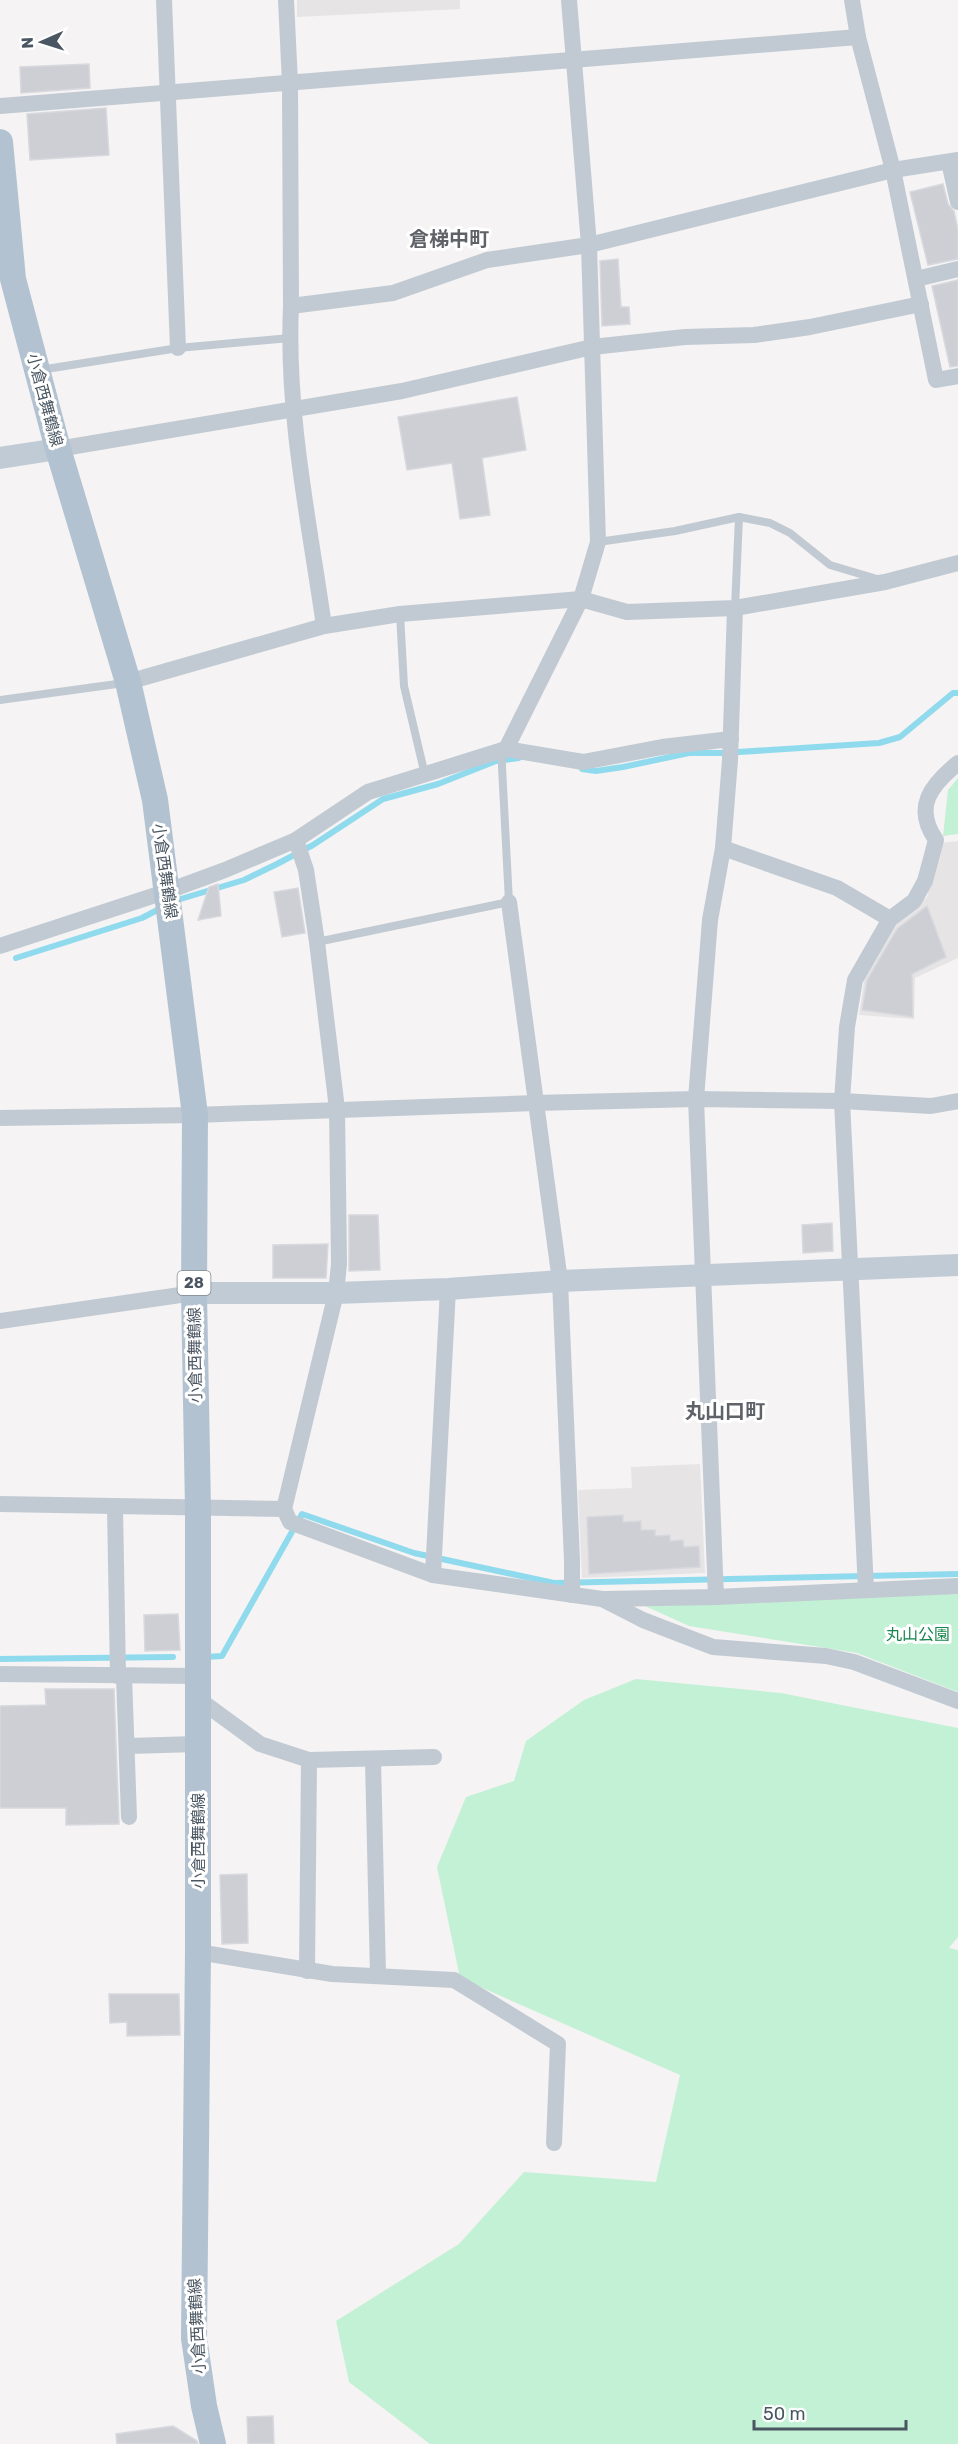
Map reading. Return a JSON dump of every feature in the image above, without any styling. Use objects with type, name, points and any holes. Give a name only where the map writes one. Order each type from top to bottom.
[{"type":"main road","name":"小倉西舞鶴線","points":[[0,142],[6,280],[37,371],[128,682],[155,801],[195,1115],[198,1952],[194,2338],[204,2406],[213,2444]]},
{"type":"street","points":[[164,0],[178,348]]},
{"type":"street","points":[[286,0],[290,83],[290,338],[294,411],[324,626]]},
{"type":"street","points":[[503,758],[581,599],[598,542],[589,245],[572,60],[569,0]]},
{"type":"street","points":[[852,0],[858,37],[893,170],[936,380],[958,376]]},
{"type":"street","points":[[0,106],[858,37]]},
{"type":"street","points":[[291,306],[393,293],[487,260],[589,245],[893,170],[953,161],[958,202]]},
{"type":"street","points":[[916,279],[958,269]]},
{"type":"street","points":[[0,458],[176,428],[294,411],[402,391],[592,347],[685,337],[754,335],[810,327],[921,304]]},
{"type":"street","points":[[128,682],[324,626],[400,614],[581,599],[627,612],[735,608],[885,582],[958,563]]},
{"type":"street","points":[[716,1585],[696,1100],[711,921],[723,848],[730,748],[735,608]]},
{"type":"street","points":[[0,946],[168,891],[298,843],[368,792],[425,775],[503,758],[583,762],[662,747],[730,748]]},
{"type":"street","points":[[866,1589],[842,1101],[847,1027],[855,980],[890,919],[914,901],[926,881],[936,840],[926,826],[925,806],[937,780],[958,763]]},
{"type":"street","points":[[287,1515],[336,1293],[339,1264],[337,1109],[317,942],[306,870],[298,843]]},
{"type":"street","points":[[723,848],[837,888],[890,919]]},
{"type":"street","points":[[509,902],[560,1281],[572,1591]]},
{"type":"street","points":[[0,1118],[195,1115],[535,1102],[842,1101],[931,1106],[958,1101]]},
{"type":"street","points":[[0,1321],[194,1293],[336,1293],[448,1289],[560,1281],[958,1265]]},
{"type":"street","points":[[433,1562],[448,1289]]},
{"type":"street","points":[[0,1504],[198,1509],[287,1515],[310,1531],[433,1562],[602,1599],[643,1620],[713,1647],[826,1656],[854,1662],[958,1701]]},
{"type":"street","points":[[115,1507],[119,1668],[128,1746],[129,1817]]},
{"type":"street","points":[[602,1599],[716,1585],[866,1589],[958,1586]]},
{"type":"street","points":[[0,1674],[119,1668],[197,1687],[260,1744],[309,1760],[434,1757]]},
{"type":"street","points":[[128,1746],[197,1744]]},
{"type":"street","points":[[307,1971],[309,1760]]},
{"type":"street","points":[[373,1760],[378,1974]]},
{"type":"street","points":[[198,1952],[307,1971],[454,1980],[558,2044],[554,2144]]},
{"type":"lane","points":[[37,371],[178,348],[290,338]]},
{"type":"lane","points":[[598,542],[675,531],[739,517],[770,523],[790,533],[831,565],[885,582]]},
{"type":"lane","points":[[735,608],[739,517]]},
{"type":"lane","points":[[400,614],[404,686],[425,775]]},
{"type":"lane","points":[[0,700],[128,682]]},
{"type":"lane","points":[[317,942],[509,902],[503,758]]},
{"type":"shaded area","points":[[297,0],[460,0],[460,9],[297,17]]},
{"type":"shaded area","points":[[958,841],[958,958],[915,978],[914,1019],[859,1015],[866,967],[895,924],[927,897],[940,843]]},
{"type":"shaded area","points":[[700,1464],[705,1573],[582,1578],[578,1490],[632,1488],[631,1467]]},
{"type":"green space","points":[[958,778],[958,834],[943,836],[948,790]]},
{"type":"green space","name":"丸山公園","points":[[958,1592],[958,1692],[857,1653],[689,1626],[643,1605]]},
{"type":"green space","points":[[636,1679],[781,1693],[958,1728],[958,1937],[949,1948],[958,1950],[958,2444],[430,2444],[349,2382],[336,2321],[459,2244],[524,2172],[656,2182],[680,2075],[460,1978],[437,1867],[466,1797],[514,1781],[526,1741],[584,1700]]},
{"type":"building","points":[[89,64],[90,88],[21,93],[20,67]]},
{"type":"building","points":[[106,108],[109,155],[30,160],[27,114]]},
{"type":"building","points":[[943,184],[948,204],[954,211],[958,230],[958,259],[928,265],[910,192]]},
{"type":"building","points":[[618,259],[621,307],[629,307],[630,324],[602,326],[600,261]]},
{"type":"building","points":[[958,280],[958,366],[950,367],[932,286]]},
{"type":"building","points":[[517,397],[526,450],[482,458],[490,515],[460,519],[452,463],[407,470],[398,417]]},
{"type":"building","points":[[218,884],[221,916],[198,920],[209,887]]},
{"type":"building","points":[[298,888],[305,933],[282,937],[274,892]]},
{"type":"building","points":[[927,906],[946,957],[912,974],[913,1017],[862,1010],[867,980],[897,929]]},
{"type":"building","points":[[349,1215],[378,1215],[380,1270],[349,1271]]},
{"type":"building","points":[[832,1223],[833,1251],[803,1253],[802,1225]]},
{"type":"building","points":[[328,1244],[326,1278],[273,1278],[273,1245]]},
{"type":"building","points":[[623,1515],[623,1522],[641,1521],[641,1530],[655,1530],[655,1536],[670,1535],[670,1541],[683,1540],[684,1547],[699,1546],[700,1567],[589,1574],[587,1517]]},
{"type":"building","points":[[178,1614],[180,1650],[145,1651],[144,1615]]},
{"type":"building","points":[[45,1689],[114,1689],[119,1824],[66,1825],[66,1808],[0,1808],[0,1706],[46,1705]]},
{"type":"building","points":[[247,1874],[248,1943],[222,1944],[220,1875]]},
{"type":"building","points":[[109,1994],[179,1994],[180,2035],[127,2036],[127,2022],[110,2023]]},
{"type":"building","points":[[273,2416],[274,2444],[248,2444],[247,2417]]},
{"type":"building","points":[[173,2426],[197,2441],[198,2444],[117,2444],[116,2434]]},
{"type":"waterway","points":[[582,769],[596,771],[623,767],[689,753],[879,743],[900,737],[953,693],[958,693]]},
{"type":"waterway","points":[[174,901],[244,880],[277,864],[313,845],[383,799],[438,784],[496,761],[519,758]]},
{"type":"waterway","points":[[16,958],[142,918],[163,907]]},
{"type":"waterway","points":[[205,1657],[222,1656],[302,1514],[414,1553],[554,1583],[958,1574]]},
{"type":"waterway","points":[[0,1659],[173,1657]]},
{"type":"district","name":"倉梯中町","points":[[449,239]]},
{"type":"district","name":"丸山口町","points":[[725,1411]]}]
